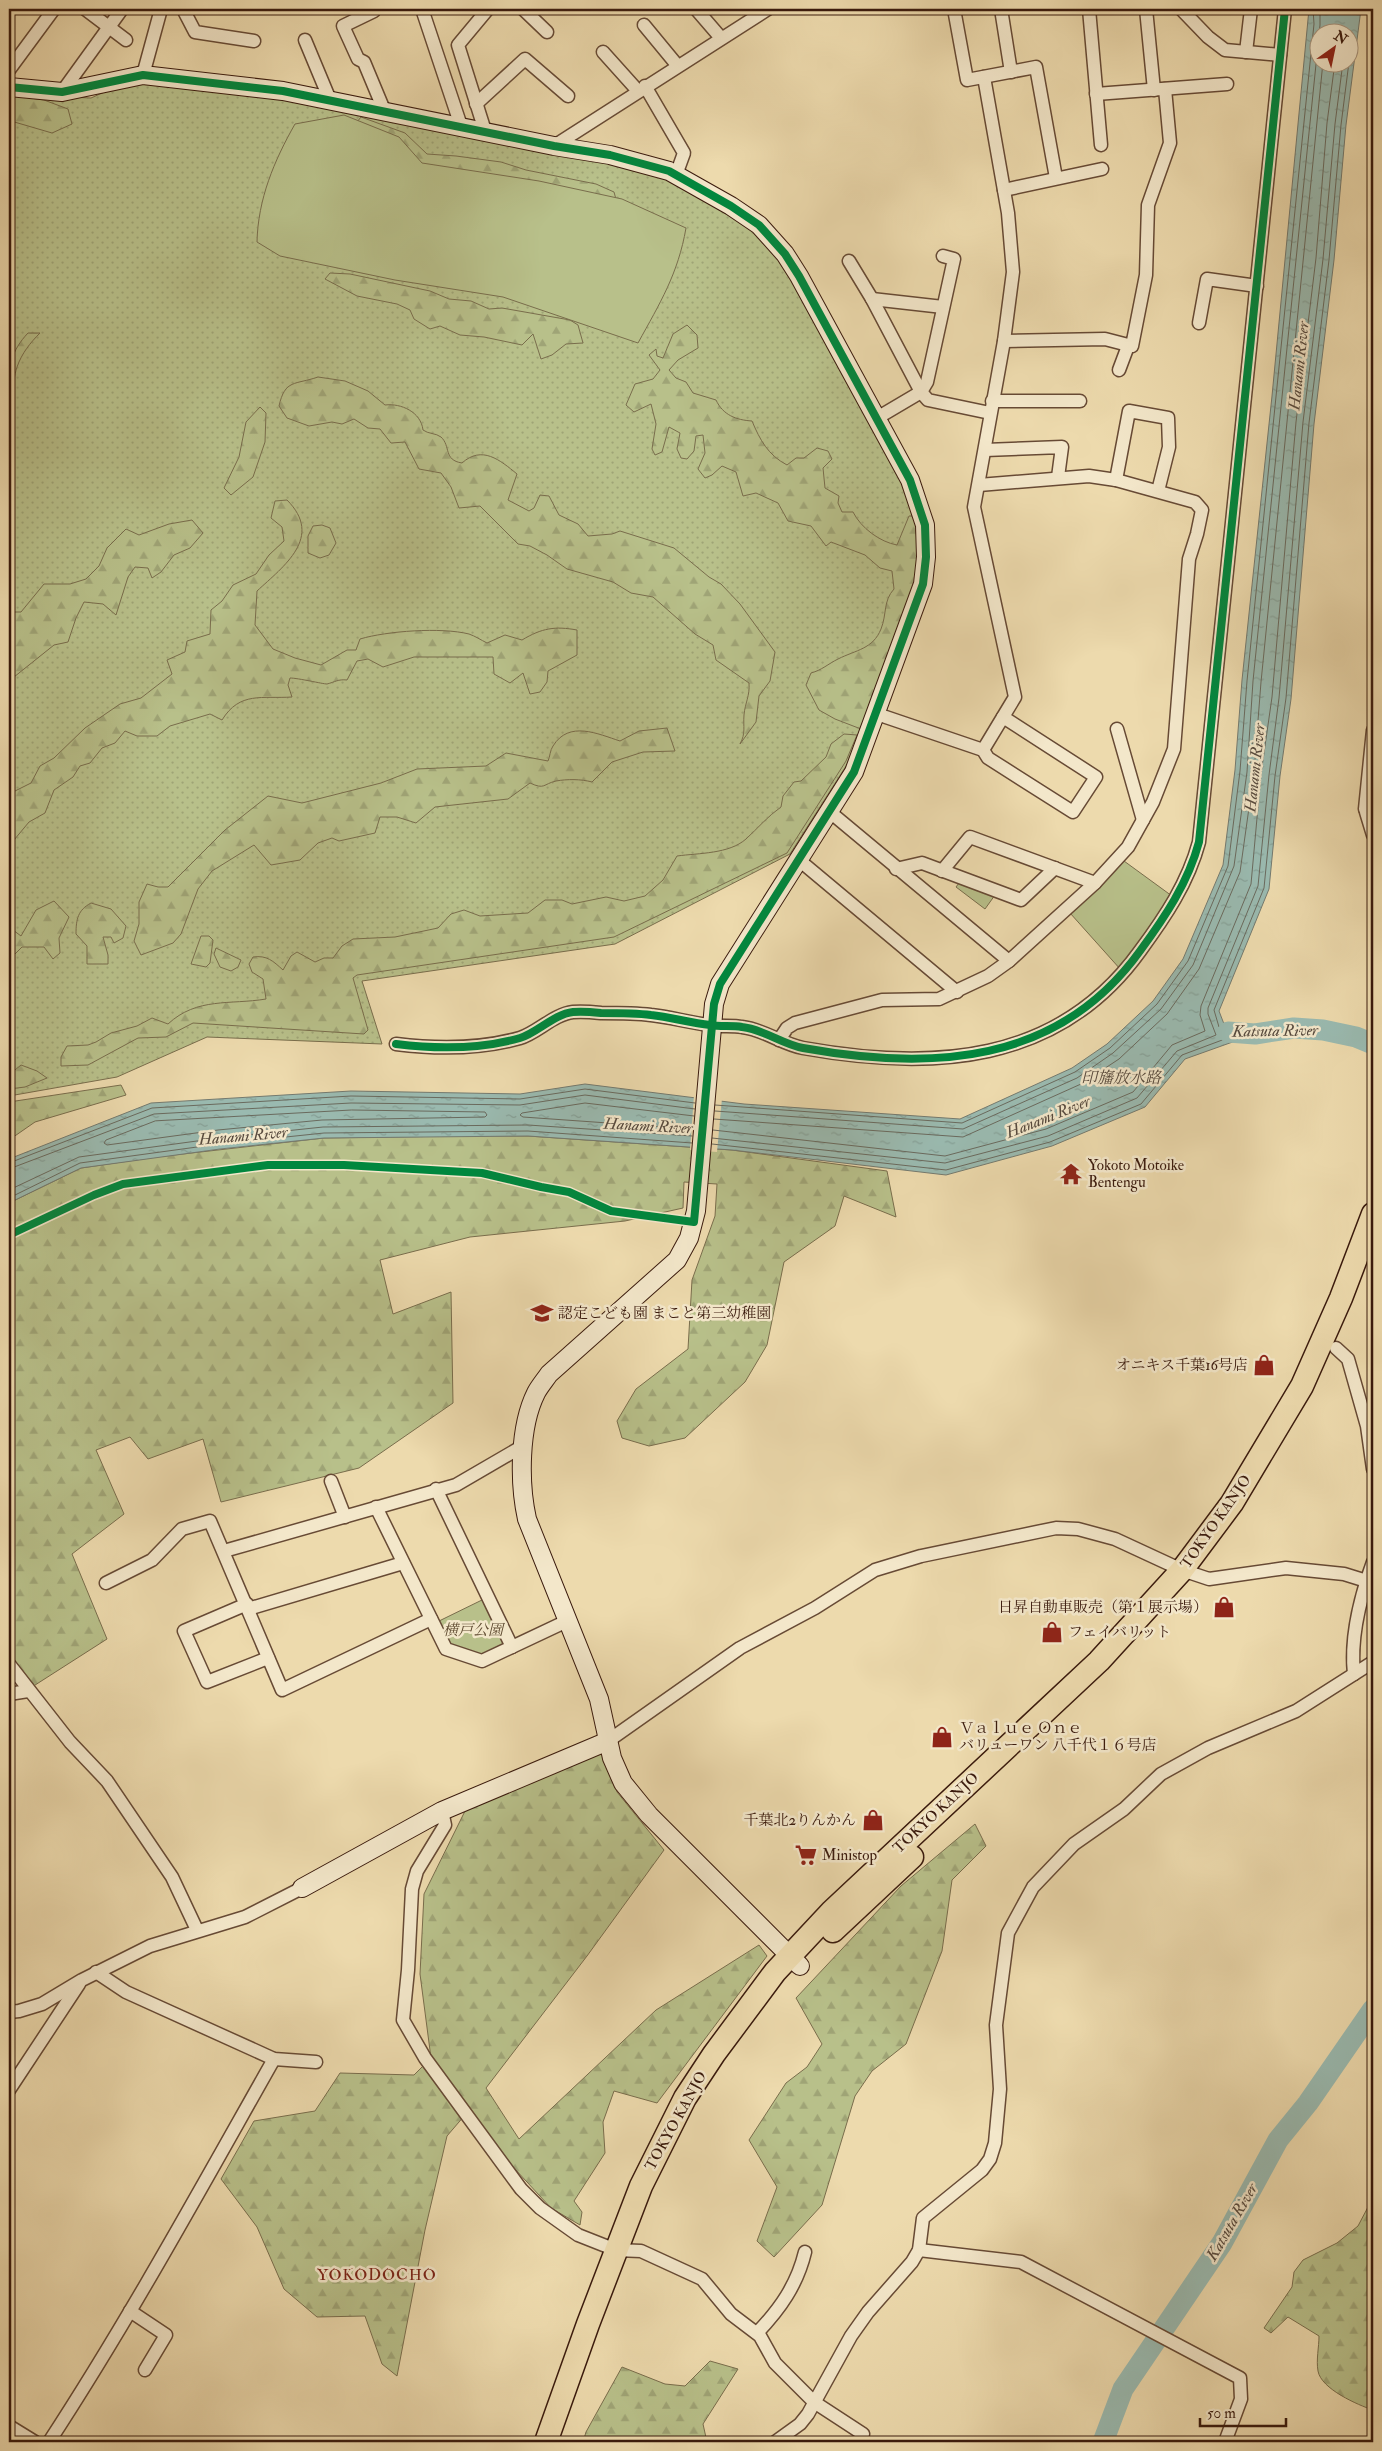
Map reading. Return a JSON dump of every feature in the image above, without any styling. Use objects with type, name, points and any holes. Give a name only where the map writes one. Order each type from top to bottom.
[{"type":"highway","name":"TOKYO KANJO","points":[[546,2442],[623,2250],[670,2158],[710,2086],[750,2026],[795,1961],[837,1927],[1114,1666],[1153,1626],[1189,1573],[1302,1386],[1341,1298],[1373,1214]]},
{"type":"highway","name":"TOKYO KANJO","points":[[1189,1573],[1237,1521],[1274,1464],[1306,1408],[1336,1348],[1373,1255]]},
{"type":"highway","name":"TOKYO KANJO","points":[[562,2442],[623,2250]]},
{"type":"street","points":[[9,70],[54,9]]},
{"type":"street","points":[[85,9],[126,40]]},
{"type":"street","points":[[62,92],[122,9]]},
{"type":"street","points":[[143,75],[161,9]]},
{"type":"street","points":[[422,9],[461,126]]},
{"type":"street","points":[[485,131],[458,44],[488,9]]},
{"type":"street","points":[[523,9],[547,32]]},
{"type":"street","points":[[696,9],[721,38]]},
{"type":"street","points":[[554,146],[677,65],[768,9]]},
{"type":"street","points":[[954,9],[967,80],[1036,67],[1056,178]]},
{"type":"street","points":[[1001,9],[1011,72]]},
{"type":"street","points":[[1089,9],[1101,144]]},
{"type":"street","points":[[1004,341],[1105,339],[1132,346],[1146,274],[1148,205],[1170,143],[1146,9]]},
{"type":"street","points":[[1181,9],[1208,37],[1225,50],[1280,55]]},
{"type":"street","points":[[1246,52],[1251,9]]},
{"type":"street","points":[[396,1044],[419,1047],[478,1046],[522,1037],[571,1012],[652,1015],[712,1033],[744,1027],[801,1047],[900,1059],[933,1060],[964,1057],[1017,1043],[1050,1028],[1097,1000],[1125,972],[1156,929],[1182,887],[1192,865],[1199,842],[1285,9]]},
{"type":"street","points":[[189,11],[196,32],[254,40]]},
{"type":"street","points":[[374,11],[344,26],[358,59],[364,62],[384,110]]},
{"type":"street","points":[[644,25],[677,65]]},
{"type":"street","points":[[305,40],[330,100]]},
{"type":"street","points":[[603,52],[642,89],[684,153],[676,175]]},
{"type":"street","points":[[476,104],[525,59],[568,96]]},
{"type":"street","points":[[9,87],[62,92],[143,75],[283,91],[554,146],[610,155],[676,175],[731,206],[759,225],[785,254],[799,276],[910,480],[919,502],[925,525],[926,558],[922,584],[854,772],[720,984],[714,1004],[696,1211],[689,1238],[677,1260],[549,1374],[536,1393],[527,1416],[523,1446],[524,1504],[527,1519],[599,1699],[612,1758],[624,1783],[649,1815],[795,1961]]},
{"type":"street","points":[[983,750],[1015,697],[974,507],[1004,341],[1013,272],[1004,190],[984,77]]},
{"type":"street","points":[[1096,94],[1227,84]]},
{"type":"street","points":[[1004,190],[1102,169]]},
{"type":"street","points":[[877,418],[921,392],[927,382],[954,258],[943,256]]},
{"type":"street","points":[[849,261],[872,299],[921,392],[928,400],[991,407],[1080,401]]},
{"type":"street","points":[[1199,323],[1207,279],[1257,286]]},
{"type":"street","points":[[872,299],[943,307]]},
{"type":"street","points":[[1119,370],[1128,346]]},
{"type":"street","points":[[1116,480],[1129,411],[1168,418],[1169,447],[1158,491]]},
{"type":"street","points":[[985,450],[1062,447],[1058,477]]},
{"type":"street","points":[[779,1040],[787,1028],[795,1023],[882,1000],[939,999],[988,976],[1009,962],[1095,883],[1128,847],[1153,802],[1174,749],[1189,559],[1202,510],[1195,502],[1116,480],[1088,476],[979,485]]},
{"type":"street","points":[[874,714],[983,750],[988,758],[1073,812],[1096,777],[1003,717]]},
{"type":"street","points":[[1117,729],[1143,820]]},
{"type":"street","points":[[1373,730],[1369,814],[1373,835]]},
{"type":"street","points":[[830,812],[1009,962]]},
{"type":"street","points":[[942,871],[970,837],[1095,883]]},
{"type":"street","points":[[799,860],[957,992]]},
{"type":"street","points":[[896,869],[922,863],[1021,900],[1054,868]]},
{"type":"street","points":[[1336,1348],[1348,1359],[1367,1426],[1373,1469]]},
{"type":"street","points":[[224,1551],[436,1489],[456,1485],[523,1446]]},
{"type":"street","points":[[331,1481],[345,1516]]},
{"type":"street","points":[[436,1489],[512,1647]]},
{"type":"street","points":[[376,1507],[446,1649],[482,1661],[567,1621]]},
{"type":"street","points":[[106,1583],[152,1560],[182,1529],[210,1520],[282,1690],[431,1619]]},
{"type":"street","points":[[9,2012],[42,2004],[96,1972],[150,1946],[245,1917],[442,1811],[608,1741],[740,1648],[815,1608],[875,1570],[921,1556],[1056,1528],[1078,1529],[1136,1547],[1189,1573],[1209,1580],[1286,1568],[1344,1574],[1370,1582]]},
{"type":"street","points":[[1354,1674],[1353,1664],[1358,1624],[1370,1582],[1373,1562]]},
{"type":"street","points":[[268,1658],[207,1682],[184,1631],[247,1606],[403,1563]]},
{"type":"street","points":[[775,2442],[800,2424],[851,2336],[868,2312],[912,2262],[919,2250],[923,2218],[982,2170],[995,2143],[1000,2089],[996,2025],[1008,1932],[1033,1888],[1074,1844],[1124,1809],[1162,1774],[1208,1748],[1296,1711],[1373,1662]]},
{"type":"street","points":[[9,1664],[28,1691],[70,1742],[112,1788],[172,1877],[198,1930]]},
{"type":"street","points":[[9,1694],[28,1691]]},
{"type":"street","points":[[442,1811],[445,1825],[417,1872],[412,1889],[408,1970],[403,2020],[425,2058],[521,2189],[540,2208],[578,2235],[623,2250],[641,2251],[702,2279],[731,2314],[757,2333],[775,2363],[814,2402],[863,2434]]},
{"type":"street","points":[[96,1972],[126,1992],[274,2059],[316,2062]]},
{"type":"street","points":[[9,2090],[82,1980]]},
{"type":"street","points":[[49,2442],[91,2378],[274,2059]]},
{"type":"street","points":[[919,2250],[1021,2262],[1240,2378],[1241,2399],[1225,2442]]},
{"type":"street","points":[[757,2333],[775,2314],[792,2290],[805,2252]]},
{"type":"street","points":[[130,2311],[166,2335],[145,2370]]},
{"type":"street","points":[[9,2426],[30,2441]]},
{"type":"green space","points":[[142,82],[281,97],[607,162],[666,178],[750,227],[785,267],[905,485],[918,527],[910,603],[848,763],[790,854],[615,944],[362,981],[382,1044],[207,1037],[117,1077],[9,1096],[9,94],[91,98],[124,83]]},
{"type":"green space","points":[[9,95],[44,100],[68,109],[72,124],[52,133],[11,121],[9,119]]},
{"type":"green space","points":[[344,115],[399,137],[422,163],[539,181],[622,199],[686,228],[683,245],[673,274],[661,301],[638,343],[503,297],[395,280],[280,256],[257,242],[260,211],[268,181],[280,152],[295,124]]},
{"type":"green space","points":[[361,117],[405,133],[427,154],[501,162],[526,170],[596,184],[614,192],[617,203],[440,173],[353,127]]},
{"type":"green space","points":[[330,273],[350,274],[430,291],[449,299],[471,301],[489,309],[502,308],[570,320],[578,325],[583,343],[566,344],[552,355],[541,359],[533,334],[522,345],[484,337],[460,335],[440,326],[430,329],[414,319],[410,310],[397,304],[357,296],[325,279]]},
{"type":"green space","points":[[687,325],[697,335],[698,348],[678,360],[669,370],[676,378],[686,382],[693,393],[716,400],[722,409],[731,416],[752,421],[765,446],[775,457],[787,465],[796,458],[804,458],[817,448],[828,451],[832,459],[823,468],[825,488],[839,496],[838,503],[842,512],[853,512],[866,529],[884,541],[897,545],[909,516],[915,516],[918,557],[914,591],[861,729],[835,719],[819,710],[806,685],[811,673],[869,645],[878,636],[883,623],[888,598],[894,589],[892,571],[880,568],[865,555],[831,542],[826,546],[811,526],[788,521],[778,503],[756,493],[743,496],[736,472],[722,466],[712,475],[705,478],[698,469],[705,453],[703,435],[696,436],[694,451],[687,459],[681,458],[677,449],[680,433],[669,427],[662,452],[655,455],[652,449],[656,424],[651,404],[634,412],[626,405],[635,384],[653,379],[660,370],[649,355],[656,349],[657,356],[663,358],[673,334]]},
{"type":"green space","points":[[28,333],[40,333],[21,357],[9,390],[12,359],[18,346]]},
{"type":"green space","points":[[318,377],[345,381],[368,391],[385,405],[404,407],[409,410],[418,418],[423,430],[441,437],[446,444],[450,456],[456,461],[462,463],[477,455],[484,455],[491,456],[504,464],[517,474],[508,500],[529,511],[534,508],[540,495],[549,496],[559,515],[578,524],[588,536],[612,534],[620,531],[674,548],[709,577],[721,584],[740,604],[775,652],[770,681],[759,696],[756,722],[740,744],[744,733],[744,715],[749,683],[716,660],[713,645],[695,634],[653,597],[631,593],[613,582],[567,569],[530,546],[518,544],[480,506],[459,508],[451,487],[441,473],[419,469],[405,442],[391,443],[380,429],[368,428],[354,419],[342,424],[332,422],[309,426],[287,418],[279,406],[284,391],[292,384]]},
{"type":"green space","points":[[260,407],[266,413],[265,442],[253,477],[231,495],[224,488],[239,457],[246,422]]},
{"type":"green space","points":[[287,500],[297,514],[302,526],[301,538],[296,550],[288,561],[257,591],[255,625],[273,649],[295,658],[321,665],[347,650],[356,650],[360,639],[384,634],[429,630],[457,632],[471,635],[487,643],[505,635],[522,640],[542,631],[562,628],[577,630],[577,655],[548,671],[547,682],[540,692],[530,694],[523,673],[510,683],[494,674],[493,657],[414,657],[383,667],[368,659],[357,661],[347,680],[339,680],[327,684],[290,678],[288,685],[292,697],[252,698],[236,704],[222,720],[210,714],[170,726],[157,736],[137,736],[125,731],[115,743],[102,748],[90,763],[80,766],[73,777],[54,790],[45,813],[29,822],[9,846],[9,794],[31,783],[40,766],[54,758],[85,728],[120,704],[141,698],[172,674],[167,660],[185,652],[187,641],[210,634],[211,610],[222,601],[233,585],[256,574],[269,555],[284,541],[282,527],[271,518],[275,501]]},
{"type":"green space","points":[[192,520],[203,533],[190,548],[174,555],[161,572],[152,578],[148,568],[135,567],[128,577],[116,615],[103,604],[84,602],[68,642],[54,645],[9,681],[9,612],[21,612],[44,584],[70,584],[86,579],[99,566],[107,548],[126,529],[139,535],[169,524]]},
{"type":"green space","points":[[322,525],[330,528],[336,543],[329,555],[320,558],[308,553],[308,536],[313,526]]},
{"type":"green space","points":[[667,728],[675,751],[643,752],[612,762],[592,782],[565,780],[541,786],[530,783],[508,799],[435,807],[416,823],[397,817],[380,817],[375,833],[339,841],[332,838],[318,843],[300,860],[271,865],[254,845],[212,871],[198,889],[181,934],[173,943],[141,955],[134,941],[139,924],[139,902],[147,884],[168,887],[225,830],[268,796],[302,803],[381,783],[417,769],[486,766],[506,753],[548,761],[552,748],[560,738],[567,733],[575,731],[593,733],[620,741],[639,731]]},
{"type":"green space","points":[[844,734],[857,735],[846,761],[787,853],[614,937],[357,975],[353,978],[368,1030],[364,1034],[193,1023],[166,1037],[138,1038],[88,1065],[61,1066],[61,1057],[67,1046],[88,1045],[111,1033],[137,1026],[152,1018],[168,1024],[179,1015],[202,1006],[266,999],[263,979],[252,972],[249,964],[253,957],[266,958],[273,961],[283,970],[291,956],[297,952],[315,962],[324,958],[333,958],[342,946],[353,939],[395,937],[438,928],[451,914],[464,910],[480,916],[528,913],[545,900],[562,900],[572,904],[606,897],[624,901],[645,896],[663,880],[677,856],[731,848],[746,839],[781,807],[783,796],[794,782],[801,781],[826,757],[831,744]]},
{"type":"green space","points":[[1124,861],[1172,896],[1121,970],[1070,913]]},
{"type":"green space","points":[[959,883],[995,895],[985,909],[956,887]]},
{"type":"green space","points":[[54,901],[69,917],[59,938],[60,953],[53,959],[44,947],[22,947],[14,955],[9,956],[9,927],[21,936],[36,910]]},
{"type":"green space","points":[[91,903],[111,909],[126,926],[123,938],[114,943],[111,937],[103,937],[108,955],[108,964],[87,964],[87,946],[76,934],[79,916],[83,909]]},
{"type":"green space","points":[[201,936],[209,936],[213,940],[210,963],[206,967],[191,964]]},
{"type":"green space","points":[[216,948],[241,960],[238,967],[231,971],[220,967],[214,954]]},
{"type":"green space","points":[[21,1065],[37,1071],[47,1078],[25,1087],[9,1089],[9,1075]]},
{"type":"green space","points":[[121,1085],[126,1095],[35,1122],[9,1140],[9,1102]]},
{"type":"green space","points":[[528,1136],[732,1150],[887,1171],[896,1217],[844,1196],[835,1226],[784,1262],[767,1345],[745,1382],[685,1438],[649,1446],[622,1438],[617,1421],[636,1389],[688,1349],[692,1280],[715,1216],[717,1184],[684,1182],[683,1208],[625,1221],[470,1237],[380,1260],[393,1314],[451,1292],[453,1403],[359,1468],[221,1502],[203,1439],[148,1459],[130,1437],[96,1450],[124,1514],[72,1554],[107,1639],[32,1687],[9,1658],[9,1203],[81,1168],[156,1157],[324,1138]]},
{"type":"green space","name":"横戸公園","points":[[484,1599],[504,1641],[502,1648],[484,1657],[448,1645],[437,1622]]},
{"type":"green space","points":[[602,1753],[617,1792],[664,1850],[587,1956],[486,2088],[519,2139],[656,2010],[759,1945],[767,1956],[657,2103],[614,2091],[603,2122],[605,2153],[574,2201],[582,2212],[580,2225],[551,2208],[465,2115],[447,2136],[425,2230],[397,2376],[382,2364],[365,2316],[317,2317],[284,2289],[257,2227],[221,2179],[254,2121],[315,2111],[340,2073],[414,2075],[431,2058],[420,1974],[424,1894],[466,1809]]},
{"type":"green space","points":[[975,1824],[986,1846],[952,1880],[942,1951],[906,2044],[872,2071],[855,2096],[822,2205],[774,2257],[757,2241],[777,2187],[749,2140],[786,2083],[807,2067],[822,2044],[796,1998],[901,1886]]},
{"type":"green space","points":[[1373,2179],[1373,2410],[1341,2395],[1321,2378],[1317,2367],[1319,2336],[1288,2317],[1271,2333],[1264,2328],[1292,2287],[1294,2272],[1303,2260],[1337,2243],[1358,2226],[1368,2207]]},
{"type":"green space","points":[[710,2361],[738,2369],[703,2424],[707,2442],[583,2442],[586,2432],[622,2367],[665,2384],[685,2386]]},
{"type":"water","name":"印旛放水路","points":[[1309,9],[1361,9],[1359,22],[1310,22],[1310,72],[1353,72],[1346,125],[1334,260],[1314,424],[1291,699],[1280,776],[1269,889],[1219,1011],[1224,1024],[1255,1034],[1185,1059],[1145,1107],[1052,1146],[946,1175],[732,1150],[528,1136],[324,1138],[220,1149],[81,1168],[9,1203],[9,1159],[151,1103],[351,1091],[520,1094],[585,1084],[744,1104],[960,1119],[1072,1068],[1107,1044],[1153,1001],[1183,959],[1223,865],[1235,770],[1242,680],[1272,396]]},
{"type":"pier","points":[[694,1095],[722,1098],[717,1152],[690,1150]]},
{"type":"waterway","name":"Katsuta River","points":[[1228,1032],[1255,1034],[1294,1028],[1323,1030],[1356,1037],[1373,1044]]},
{"type":"waterway","name":"Katsuta River","points":[[1103,2442],[1123,2389],[1222,2243],[1278,2140],[1308,2103],[1373,2009]]},
{"type":"cycle path","points":[[396,1044],[458,1047],[505,1042],[526,1036],[566,1013],[626,1013],[666,1017],[714,1026],[750,1028],[795,1046],[851,1055],[898,1059],[944,1057],[989,1051],[1031,1038],[1071,1017],[1107,989],[1140,951],[1175,899],[1189,872],[1199,842],[1285,9]]},
{"type":"cycle path","points":[[9,87],[62,92],[143,75],[283,91],[554,146],[610,155],[669,171],[731,206],[759,225],[785,254],[799,276],[910,480],[925,525],[926,557],[923,584],[854,772],[720,984],[714,1004],[694,1222],[611,1211],[569,1192],[482,1173],[344,1165],[268,1165],[123,1184],[94,1195],[9,1235]]},
{"type":"place","name":"Yokoto Motoike Bentengu","points":[[1071,1174]]},
{"type":"place","name":"認定こども園 まこと第三幼稚園","points":[[542,1313]]},
{"type":"place","name":"オニキス千葉16号店","points":[[1264,1365]]},
{"type":"place","name":"日昇自動車販売（第１展示場）","points":[[1224,1607]]},
{"type":"place","name":"フェイバリット","points":[[1052,1632]]},
{"type":"place","name":"Ｖａｌｕｅ Ｏｎｅ バリューワン 八千代１６号店","points":[[942,1737]]},
{"type":"place","name":"千葉北2りんかん","points":[[873,1820]]},
{"type":"place","name":"Ministop","points":[[806,1855]]},
{"type":"district","name":"YOKODOCHO","points":[[377,2275]]},
{"type":"water label","name":"Hanami River","points":[[1299,366]]},
{"type":"water label","name":"Hanami River","points":[[1255,768]]},
{"type":"water label","name":"Hanami River","points":[[1048,1117]]},
{"type":"water label","name":"Hanami River","points":[[648,1126]]},
{"type":"water label","name":"Hanami River","points":[[243,1136]]}]
